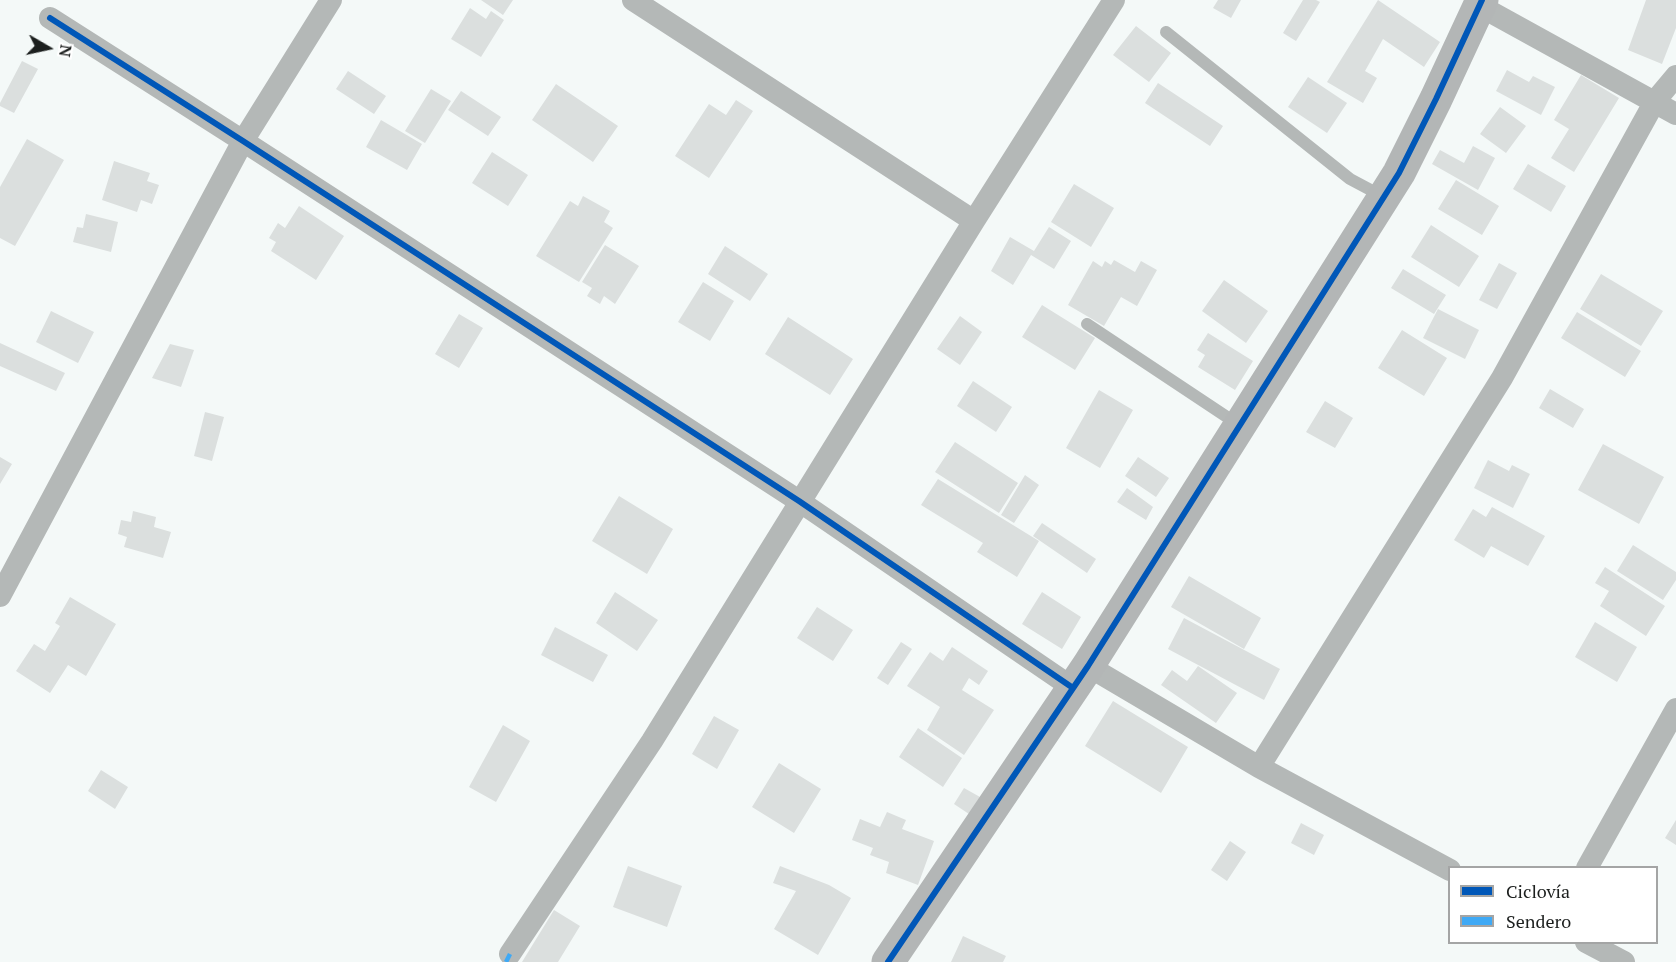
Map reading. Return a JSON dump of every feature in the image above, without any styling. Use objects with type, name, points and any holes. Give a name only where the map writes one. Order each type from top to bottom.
[{"type":"street","points":[[0,596],[243,141],[331,0]]},
{"type":"street","points":[[633,0],[974,221]]},
{"type":"street","points":[[510,954],[652,741],[974,221],[1114,0]]},
{"type":"street","points":[[888,962],[1081,677],[1399,173],[1481,3],[1676,114]]},
{"type":"street","points":[[50,18],[800,501],[1081,677],[1259,767],[1448,869]]},
{"type":"street","points":[[1259,767],[1502,378],[1655,101],[1676,76]]},
{"type":"street","points":[[1588,866],[1676,709]]},
{"type":"street","points":[[1590,944],[1624,962]]},
{"type":"lane","points":[[1166,32],[1350,179],[1383,197]]},
{"type":"lane","points":[[1087,324],[1240,425]]},
{"type":"building","points":[[481,0],[513,0],[503,15]]},
{"type":"building","points":[[1218,0],[1241,0],[1231,18],[1213,8]]},
{"type":"building","points":[[1303,0],[1320,2],[1296,41],[1283,33]]},
{"type":"building","points":[[1378,0],[1440,42],[1424,67],[1383,39],[1365,71],[1377,78],[1363,103],[1327,82]]},
{"type":"building","points":[[1646,0],[1676,0],[1676,28],[1662,64],[1628,50]]},
{"type":"building","points":[[470,8],[486,19],[491,11],[504,20],[481,57],[451,39]]},
{"type":"building","points":[[1136,26],[1171,53],[1149,82],[1113,55]]},
{"type":"building","points":[[22,61],[38,69],[14,113],[0,106],[0,103]]},
{"type":"building","points":[[1507,70],[1529,82],[1533,76],[1555,87],[1541,115],[1496,91]]},
{"type":"building","points":[[348,71],[386,96],[374,114],[336,89]]},
{"type":"building","points":[[1581,75],[1619,98],[1574,172],[1551,158],[1569,129],[1554,120]]},
{"type":"building","points":[[1308,77],[1347,103],[1327,133],[1288,107]]},
{"type":"building","points":[[1158,83],[1223,126],[1210,146],[1145,103]]},
{"type":"building","points":[[556,84],[618,126],[593,162],[532,120]]},
{"type":"building","points":[[431,89],[451,101],[425,143],[405,131]]},
{"type":"building","points":[[461,91],[501,117],[488,136],[448,110]]},
{"type":"building","points":[[736,100],[753,111],[709,178],[675,156],[709,104],[726,115]]},
{"type":"building","points":[[1500,107],[1526,126],[1506,153],[1480,134]]},
{"type":"building","points":[[381,120],[422,144],[407,170],[366,147]]},
{"type":"building","points":[[27,139],[64,160],[15,246],[0,238],[0,187]]},
{"type":"building","points":[[1473,146],[1495,158],[1478,190],[1432,164],[1440,150],[1464,163]]},
{"type":"building","points":[[492,152],[528,175],[508,206],[472,183]]},
{"type":"building","points":[[114,161],[150,173],[147,181],[159,185],[152,204],[141,200],[137,212],[102,200]]},
{"type":"building","points":[[1528,164],[1566,186],[1551,212],[1513,189]]},
{"type":"building","points":[[1456,180],[1499,206],[1482,235],[1438,209]]},
{"type":"building","points":[[1074,184],[1114,208],[1091,247],[1051,222]]},
{"type":"building","points":[[583,196],[610,211],[604,222],[613,228],[579,282],[536,256],[570,201],[578,206]]},
{"type":"building","points":[[299,206],[344,236],[316,280],[271,251],[276,242],[269,238],[278,223],[285,228]]},
{"type":"building","points":[[86,214],[118,222],[111,252],[73,242],[77,227],[83,228]]},
{"type":"building","points":[[1431,225],[1479,256],[1459,287],[1411,257]]},
{"type":"building","points":[[1049,227],[1071,241],[1054,269],[1031,255],[1013,285],[991,271],[1010,237],[1034,251]]},
{"type":"building","points":[[605,245],[639,266],[615,304],[604,296],[600,304],[587,296],[592,288],[582,282]]},
{"type":"building","points":[[725,246],[768,274],[750,301],[708,274]]},
{"type":"building","points":[[1114,260],[1135,272],[1141,261],[1157,270],[1137,306],[1121,297],[1104,326],[1068,305],[1093,261],[1102,267],[1105,261],[1111,265]]},
{"type":"building","points":[[1499,263],[1517,273],[1497,309],[1479,300]]},
{"type":"building","points":[[1403,269],[1446,295],[1434,314],[1391,288]]},
{"type":"building","points":[[1601,274],[1663,311],[1641,346],[1580,309]]},
{"type":"building","points":[[1224,280],[1268,311],[1246,343],[1202,311]]},
{"type":"building","points":[[703,282],[734,301],[710,341],[678,322]]},
{"type":"building","points":[[1042,305],[1095,338],[1075,370],[1022,337]]},
{"type":"building","points":[[1438,309],[1479,330],[1465,359],[1423,338]]},
{"type":"building","points":[[51,311],[94,332],[78,363],[36,342]]},
{"type":"building","points":[[1577,312],[1641,351],[1625,377],[1561,338]]},
{"type":"building","points":[[459,314],[483,328],[459,368],[435,354]]},
{"type":"building","points":[[960,316],[982,332],[960,365],[937,349]]},
{"type":"building","points":[[788,317],[853,359],[830,395],[765,354]]},
{"type":"building","points":[[1402,330],[1447,358],[1424,396],[1378,368]]},
{"type":"building","points":[[1208,333],[1253,361],[1235,390],[1198,367],[1205,355],[1197,350]]},
{"type":"building","points":[[0,343],[65,373],[56,391],[0,366]]},
{"type":"building","points":[[170,344],[194,350],[181,387],[152,378]]},
{"type":"building","points":[[973,381],[1012,407],[996,432],[957,406]]},
{"type":"building","points":[[1550,389],[1584,409],[1573,428],[1539,408]]},
{"type":"building","points":[[1099,390],[1133,410],[1100,468],[1066,448]]},
{"type":"building","points":[[1325,401],[1353,418],[1335,448],[1306,432]]},
{"type":"building","points":[[205,412],[224,417],[212,461],[194,456]]},
{"type":"building","points":[[955,442],[1018,483],[999,513],[935,472]]},
{"type":"building","points":[[1603,444],[1664,477],[1639,524],[1578,490]]},
{"type":"building","points":[[0,457],[12,464],[0,484]]},
{"type":"building","points":[[1138,457],[1169,478],[1156,497],[1125,476]]},
{"type":"building","points":[[1488,460],[1509,471],[1512,465],[1530,474],[1513,508],[1474,488]]},
{"type":"building","points":[[1025,475],[1039,485],[1014,523],[1001,515]]},
{"type":"building","points":[[938,479],[1039,541],[1017,577],[977,552],[983,543],[921,505]]},
{"type":"building","points":[[1127,488],[1153,507],[1146,520],[1117,502]]},
{"type":"building","points":[[619,496],[673,529],[647,574],[592,541]]},
{"type":"building","points":[[1492,507],[1545,536],[1528,566],[1491,546],[1484,558],[1454,540],[1473,509],[1486,517]]},
{"type":"building","points":[[133,511],[156,517],[154,527],[171,532],[163,558],[124,547],[127,537],[118,534],[121,520],[131,522]]},
{"type":"building","points":[[1042,523],[1096,559],[1087,573],[1033,536]]},
{"type":"building","points":[[1633,545],[1676,572],[1676,580],[1663,600],[1617,571]]},
{"type":"building","points":[[1605,567],[1665,606],[1646,636],[1600,606],[1609,591],[1595,583]]},
{"type":"building","points":[[1189,576],[1261,618],[1244,649],[1171,607]]},
{"type":"building","points":[[615,592],[658,620],[637,651],[596,623]]},
{"type":"building","points":[[1042,592],[1081,617],[1062,649],[1022,624]]},
{"type":"building","points":[[70,597],[116,624],[86,676],[68,665],[50,693],[16,671],[34,644],[45,651],[60,626],[55,623]]},
{"type":"building","points":[[817,607],[853,630],[833,661],[797,638]]},
{"type":"building","points":[[1184,618],[1280,669],[1264,700],[1168,649]]},
{"type":"building","points":[[1595,622],[1637,647],[1617,682],[1575,657]]},
{"type":"building","points":[[555,627],[608,655],[593,682],[541,655]]},
{"type":"building","points":[[901,642],[912,649],[888,685],[877,678]]},
{"type":"building","points":[[952,647],[988,671],[979,685],[969,678],[962,690],[994,710],[964,755],[927,730],[940,707],[907,686],[930,652],[943,661]]},
{"type":"building","points":[[1198,666],[1237,693],[1216,723],[1161,685],[1172,670],[1187,681]]},
{"type":"building","points":[[1113,701],[1188,747],[1161,793],[1085,746]]},
{"type":"building","points":[[714,716],[739,730],[717,769],[692,754]]},
{"type":"building","points":[[503,725],[530,741],[496,802],[469,787]]},
{"type":"building","points":[[918,728],[962,758],[943,787],[899,757]]},
{"type":"building","points":[[779,763],[821,789],[794,833],[752,807]]},
{"type":"building","points":[[101,770],[128,787],[115,809],[88,791]]},
{"type":"building","points":[[964,788],[980,797],[969,814],[954,804]]},
{"type":"building","points":[[887,812],[906,820],[902,829],[934,841],[918,885],[886,873],[889,862],[870,855],[873,848],[852,840],[860,819],[880,827]]},
{"type":"building","points":[[1676,820],[1676,845],[1665,838]]},
{"type":"building","points":[[1301,823],[1324,835],[1314,855],[1291,843]]},
{"type":"building","points":[[1230,841],[1246,852],[1227,881],[1211,870]]},
{"type":"building","points":[[628,866],[682,886],[667,927],[613,907]]},
{"type":"building","points":[[780,866],[829,885],[851,898],[818,955],[774,929],[796,891],[773,883]]},
{"type":"building","points":[[554,910],[580,926],[558,962],[522,962]]},
{"type":"building","points":[[963,936],[1006,956],[1003,962],[951,962]]},
{"type":"marked path","points":[[506,962],[510,954]]},
{"type":"cycle path","points":[[888,962],[1088,666],[1399,173],[1482,0]]},
{"type":"cycle path","points":[[50,18],[799,501],[1073,688]]}]
